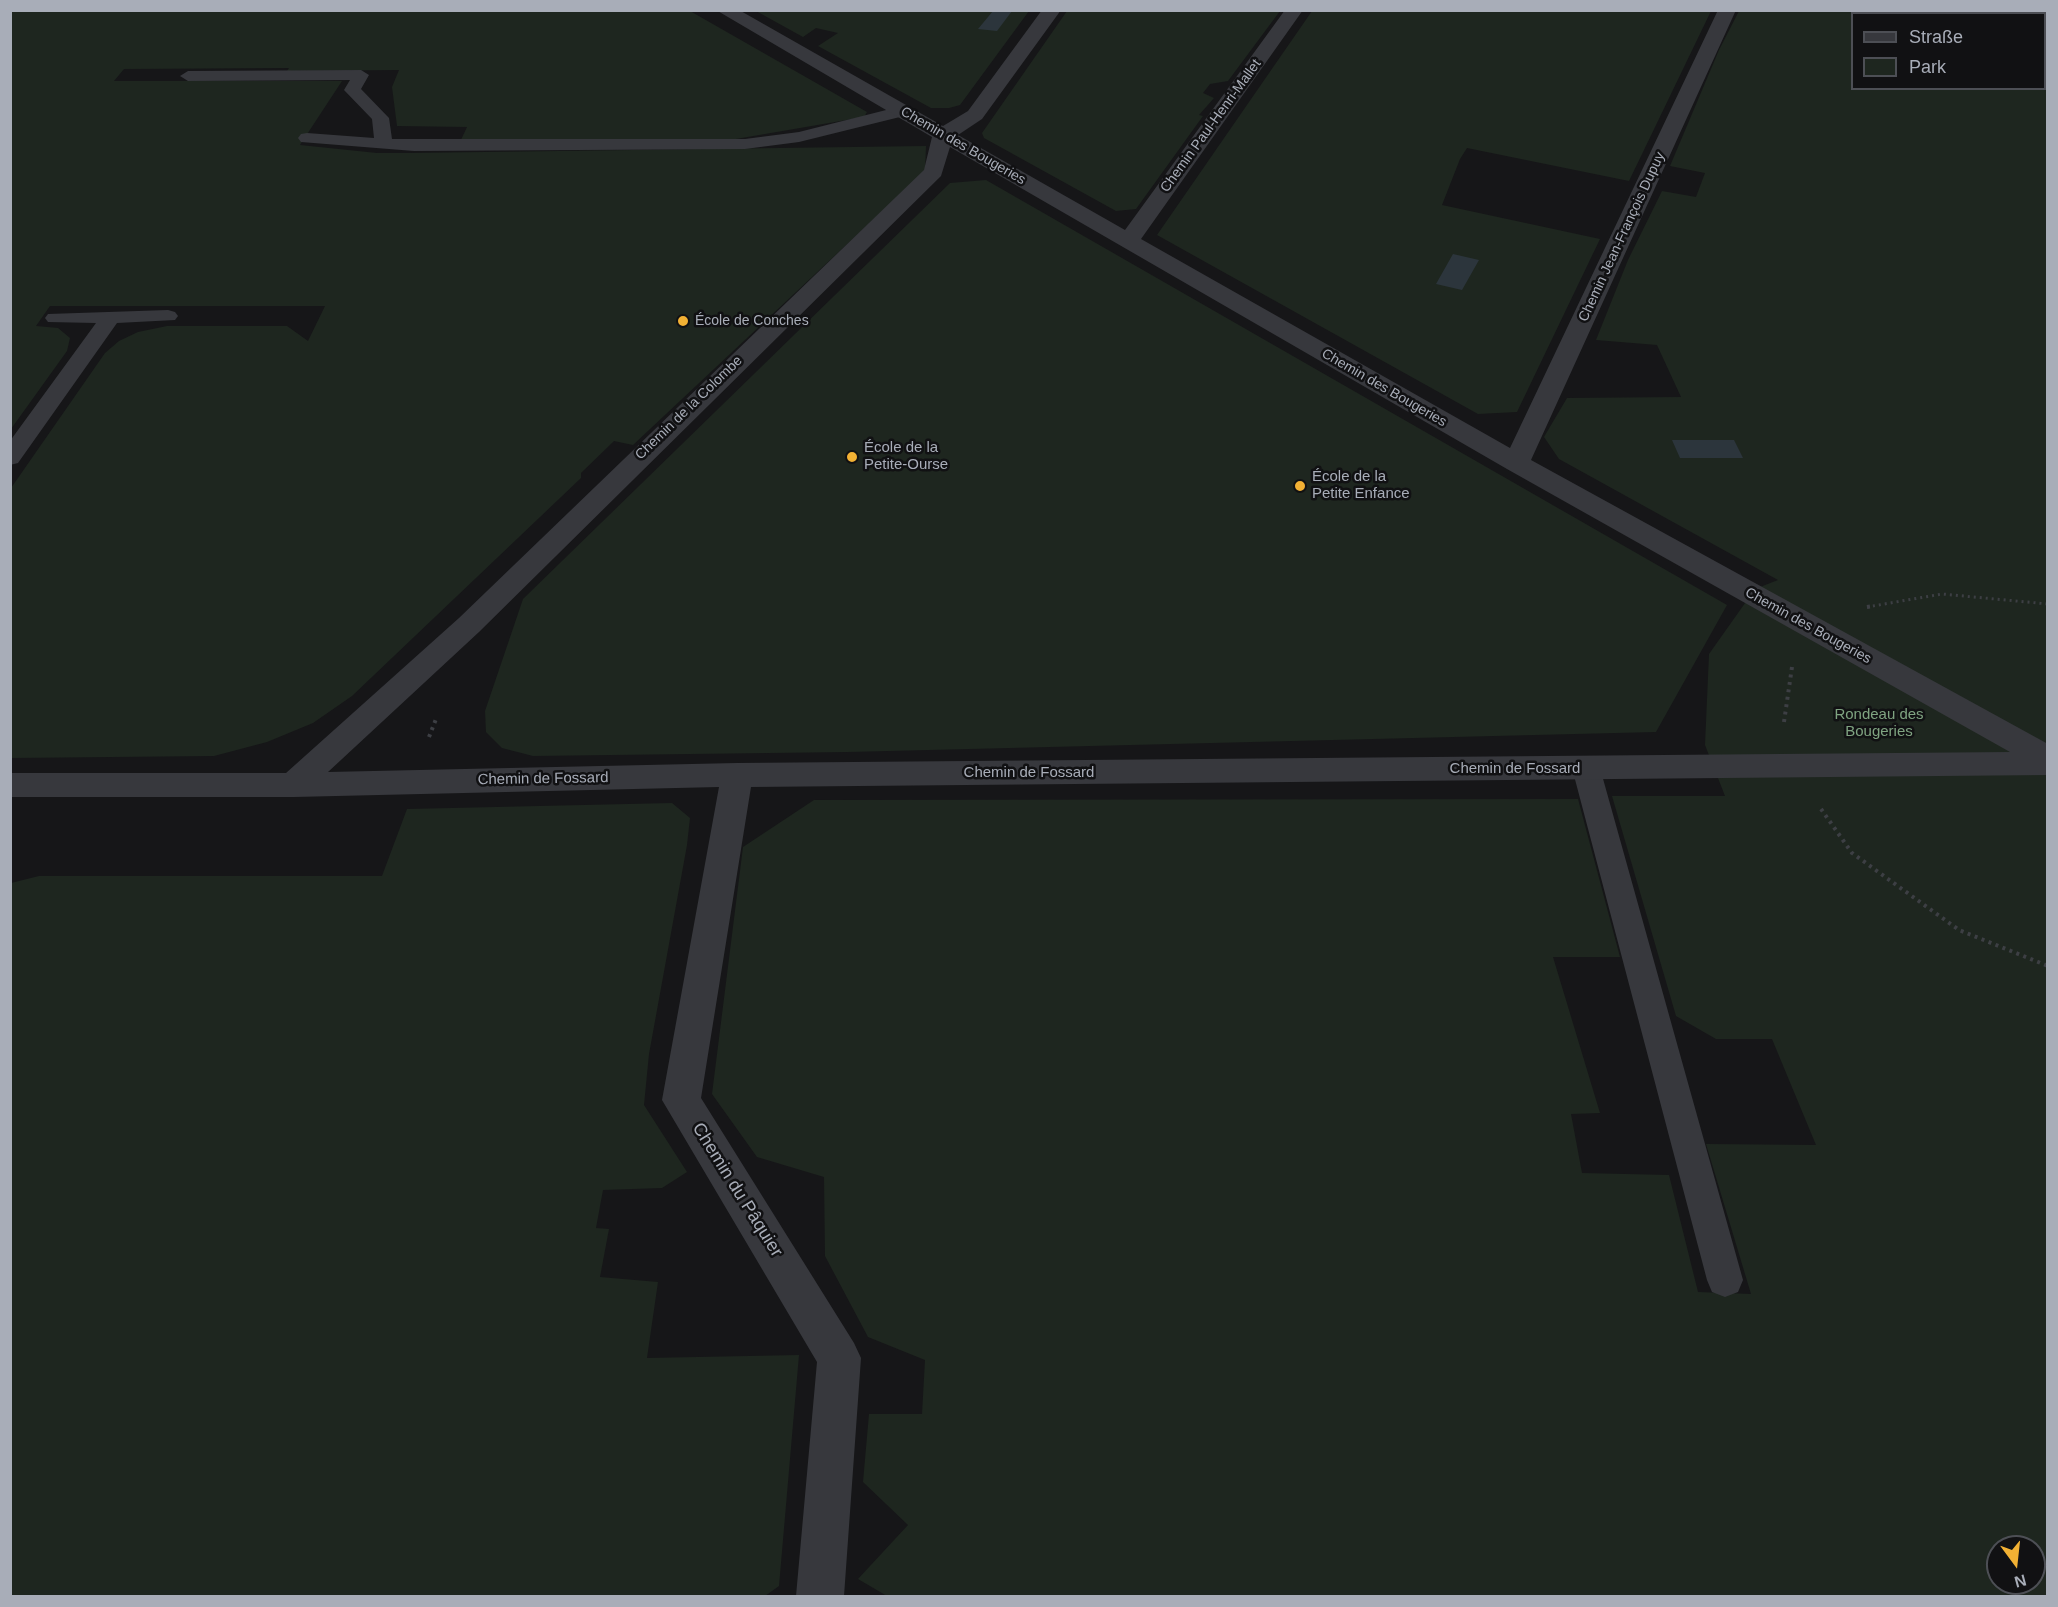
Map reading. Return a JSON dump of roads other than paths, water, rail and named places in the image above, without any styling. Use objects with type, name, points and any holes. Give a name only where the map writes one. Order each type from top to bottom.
[{"type":"street","name":"Chemin des Bougeries","points":[[725,10],[1516,463],[2048,761]]},
{"type":"street","points":[[942,136],[975,115],[1052,10]]},
{"type":"street","name":"Chemin Paul-Henri-Mallet","points":[[1128,242],[1294,10]]},
{"type":"street","name":"Chemin Jean-François Dupuy","points":[[1516,463],[1727,10]]},
{"type":"street","name":"Chemin de la Colombe","points":[[294,784],[469,625],[607,488],[934,172],[942,136]]},
{"type":"street","name":"Chemin de Fossard","points":[[10,785],[294,784],[737,775],[1586,768],[2048,761]]},
{"type":"street","name":"Chemin du Pâquier","points":[[737,775],[681,1100],[839,1358],[820,1596]]},
{"type":"lane","points":[[188,76],[361,75],[352,90],[380,118],[384,144]]},
{"type":"lane","points":[[307,138],[384,144],[745,144],[799,137],[902,111]]},
{"type":"lane","points":[[56,318],[168,316]]},
{"type":"lane","points":[[10,458],[111,317]]},
{"type":"lane","points":[[1586,768],[1725,1280]]},
{"type":"place","name":"École de Conches","points":[[683,321]]},
{"type":"place","name":"École de la Petite-Ourse","points":[[852,457]]},
{"type":"place","name":"École de la Petite Enfance","points":[[1300,486]]},
{"type":"park label","name":"Rondeau des Bougeries","points":[[1879,724]]}]
